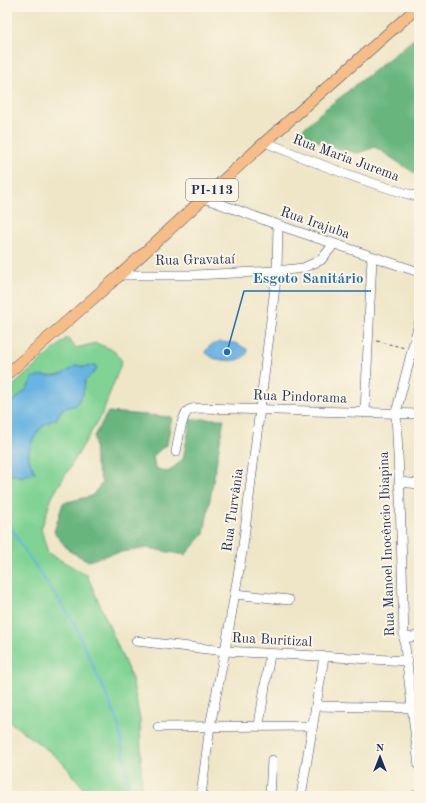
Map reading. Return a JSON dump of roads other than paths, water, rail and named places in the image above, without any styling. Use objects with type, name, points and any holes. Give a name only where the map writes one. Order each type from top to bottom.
[{"type":"main road","name":"PI-113","points":[[7,374],[120,275],[265,142],[418,7]]},
{"type":"street","name":"Rua Maria Jurema","points":[[265,142],[307,160],[400,192],[419,197]]},
{"type":"street","name":"Rua Irajuba","points":[[204,198],[278,225],[419,272]]},
{"type":"street","name":"Rua Turvânia","points":[[201,796],[210,726],[225,651],[243,546],[277,272],[278,225]]},
{"type":"street","name":"Rua Gravataí","points":[[120,275],[194,275],[277,272],[303,268],[313,264],[321,260],[334,244]]},
{"type":"street","points":[[365,413],[372,257]]},
{"type":"street","name":"Rua Manoel Inocêncio Ibiapina","points":[[419,323],[396,413],[400,482],[404,638],[408,661],[419,766]]},
{"type":"street","name":"Rua Pindorama","points":[[176,452],[184,417],[188,411],[202,408],[419,414]]},
{"type":"street","points":[[400,482],[419,484]]},
{"type":"street","points":[[235,594],[289,600]]},
{"type":"street","points":[[404,638],[419,636]]},
{"type":"street","name":"Rua Buritizal","points":[[136,641],[225,651],[408,661]]},
{"type":"street","points":[[259,726],[270,654]]},
{"type":"street","points":[[301,796],[324,657]]},
{"type":"street","points":[[317,706],[413,708]]},
{"type":"street","points":[[158,727],[313,726]]},
{"type":"street","points":[[270,796],[272,760]]},
{"type":"street","points":[[414,796],[419,795]]},
{"type":"water","points":[[219,342],[235,343],[247,349],[247,353],[238,360],[229,361],[211,357],[205,352],[210,346]]},
{"type":"water","points":[[77,365],[83,367],[95,365],[97,367],[85,381],[83,394],[76,405],[62,409],[56,420],[46,424],[36,434],[29,453],[29,458],[35,473],[25,475],[23,477],[14,475],[7,476],[7,406],[27,389],[32,378],[39,376],[60,375]]},
{"type":"waterway","points":[[7,519],[21,545],[72,619],[118,721],[130,796]]},
{"type":"place","name":"Esgoto Sanitário","points":[[227,352]]}]
